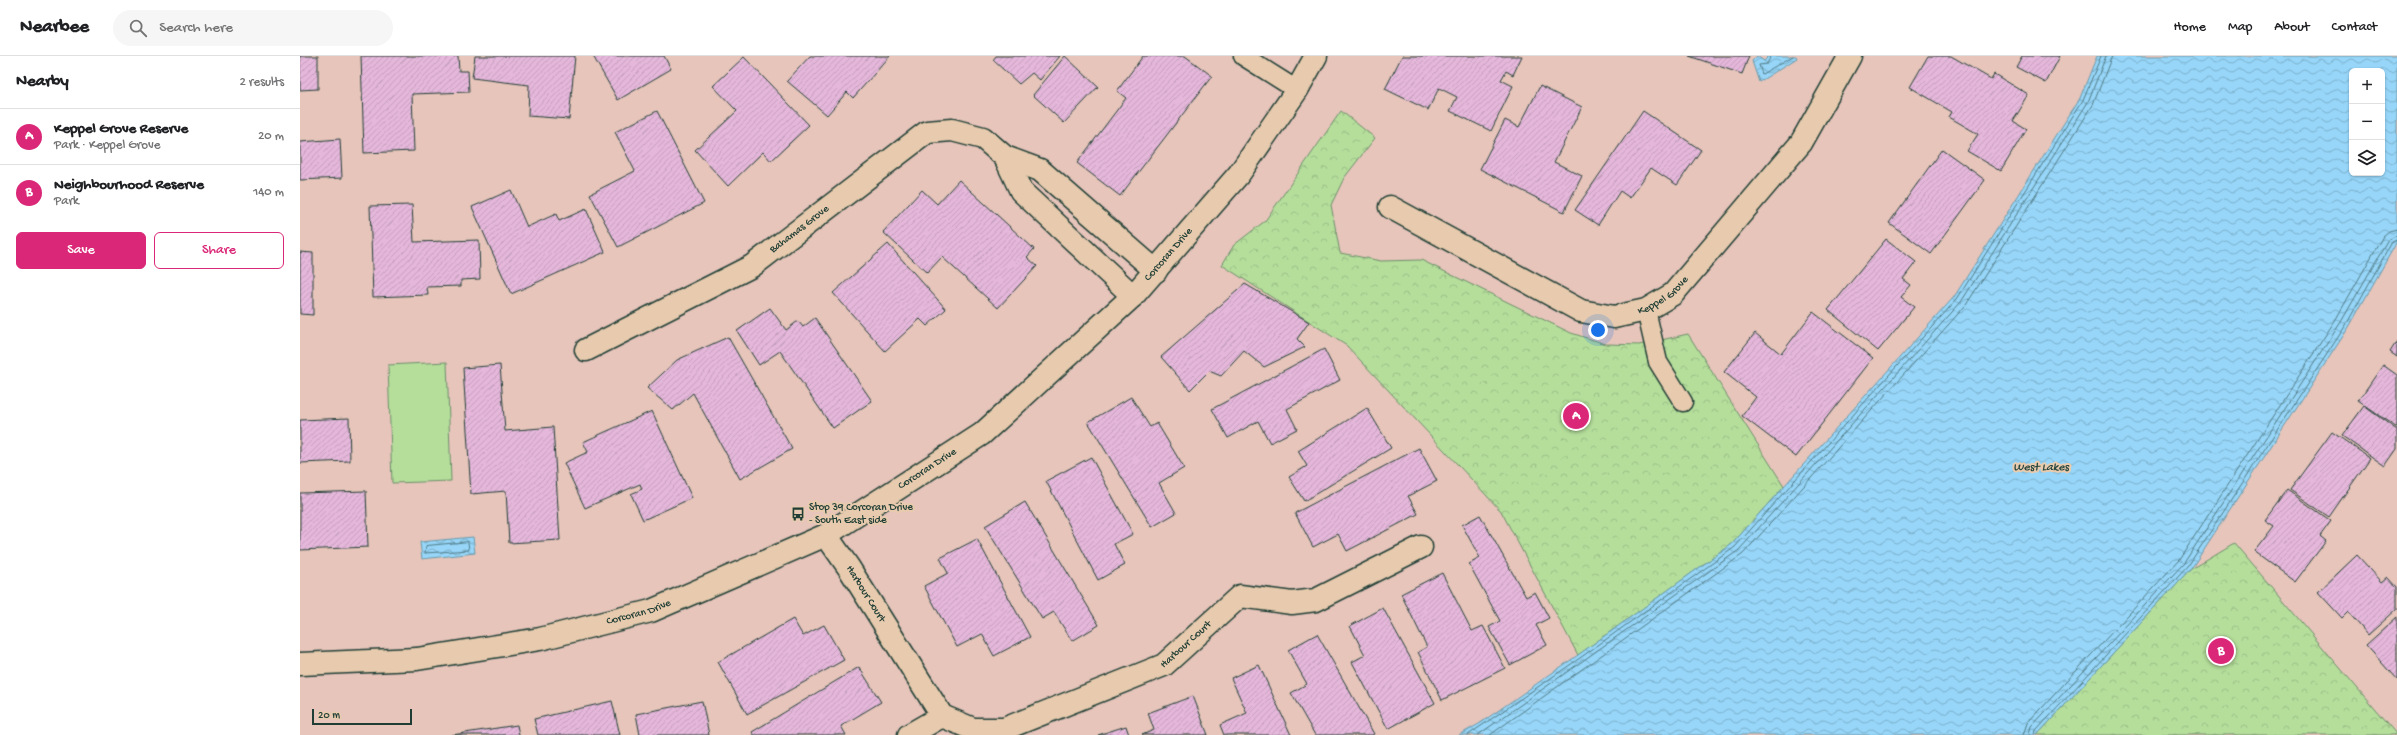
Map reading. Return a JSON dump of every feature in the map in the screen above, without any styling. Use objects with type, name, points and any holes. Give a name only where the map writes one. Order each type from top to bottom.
[{"type":"street","name":"Corcoran Drive","points":[[300,664],[417,659],[548,638],[651,611],[826,535],[982,434],[1133,296],[1239,174],[1297,90],[1316,56]]},
{"type":"street","name":"Keppel Grove","points":[[1390,207],[1581,311],[1614,317],[1646,310],[1672,294],[1800,143],[1850,56]]},
{"type":"street","name":"Bahamas Grove","points":[[586,350],[752,266],[927,132],[952,130],[983,138],[1005,157],[1040,170],[1156,271]]},
{"type":"street","name":"Bahamas Grove","points":[[1005,157],[1021,191],[1133,296]]},
{"type":"street","name":"Harbour Court","points":[[826,535],[942,716],[973,729],[1004,729],[1164,665],[1240,596],[1292,603],[1316,600],[1421,547]]},
{"type":"street","points":[[909,735],[942,716]]},
{"type":"lane","points":[[1242,56],[1297,90]]},
{"type":"lane","points":[[1646,310],[1658,362],[1683,402]]},
{"type":"green space","points":[[1341,111],[1375,138],[1344,178],[1331,205],[1340,253],[1381,261],[1421,260],[1571,333],[1606,344],[1639,345],[1688,334],[1784,486],[1732,544],[1578,655],[1501,511],[1347,346],[1222,265],[1234,245],[1265,221]]},
{"type":"green space","points":[[447,362],[451,481],[392,483],[388,365]]},
{"type":"green space","points":[[2234,543],[2397,735],[2037,735],[2191,569]]},
{"type":"water","points":[[1757,56],[1764,61],[1769,56],[1796,56],[1797,58],[1759,82],[1752,61]]},
{"type":"water","name":"West Lakes","points":[[2097,56],[2397,56],[2397,241],[2394,247],[2349,327],[2191,569],[2037,735],[1459,735],[1479,724],[1578,655],[1732,544],[1954,297],[2080,98]]},
{"type":"water","points":[[473,537],[475,553],[422,559],[420,542]]},
{"type":"building","points":[[300,56],[318,56],[318,89],[300,90]]},
{"type":"building","points":[[361,56],[458,56],[459,71],[468,71],[469,92],[412,94],[414,151],[364,153]]},
{"type":"building","points":[[475,56],[575,56],[569,119],[528,116],[529,85],[472,78]]},
{"type":"building","points":[[593,56],[664,56],[671,69],[618,100]]},
{"type":"building","points":[[810,56],[890,56],[853,98],[847,92],[827,115],[787,81]]},
{"type":"building","points":[[996,56],[1060,56],[1040,80],[1032,73],[1019,84],[993,60]]},
{"type":"building","points":[[1065,56],[1098,87],[1064,123],[1033,95]]},
{"type":"building","points":[[1143,56],[1185,56],[1212,76],[1120,196],[1077,163],[1126,98],[1117,91]]},
{"type":"building","points":[[1402,56],[1522,56],[1513,75],[1506,71],[1501,80],[1513,86],[1491,131],[1450,111],[1457,97],[1439,88],[1428,110],[1385,89]]},
{"type":"building","points":[[1689,56],[1749,56],[1742,74]]},
{"type":"building","points":[[1928,56],[1951,56],[1991,79],[1994,74],[2029,95],[2013,121],[2026,129],[2001,171],[1967,151],[1978,134],[1949,117],[1952,112],[1910,87]]},
{"type":"building","points":[[2022,56],[2060,56],[2046,83],[2016,67]]},
{"type":"building","points":[[744,57],[809,125],[771,161],[763,152],[728,186],[695,150],[737,111],[713,86]]},
{"type":"building","points":[[1540,86],[1582,107],[1554,162],[1582,176],[1564,212],[1480,169],[1505,120],[1519,127]]},
{"type":"building","points":[[657,111],[704,203],[618,247],[590,194],[635,171],[615,132]]},
{"type":"building","points":[[1643,111],[1701,150],[1677,185],[1651,168],[1630,198],[1620,191],[1598,225],[1575,210]]},
{"type":"building","points":[[340,139],[342,178],[300,180],[300,142]]},
{"type":"building","points":[[1942,149],[1985,180],[1931,254],[1889,223]]},
{"type":"building","points":[[959,180],[1034,249],[1027,257],[1037,266],[998,308],[942,257],[927,273],[883,232],[922,190],[937,204]]},
{"type":"building","points":[[511,190],[527,227],[556,214],[559,221],[586,209],[605,252],[511,294],[472,207]]},
{"type":"building","points":[[412,205],[414,242],[479,240],[480,279],[461,280],[461,286],[427,287],[428,295],[373,297],[370,206]]},
{"type":"building","points":[[1886,239],[1916,262],[1903,279],[1911,285],[1901,297],[1914,307],[1878,351],[1828,310]]},
{"type":"building","points":[[888,244],[946,309],[927,326],[920,319],[885,351],[833,293]]},
{"type":"building","points":[[300,252],[313,253],[313,315],[300,314]]},
{"type":"building","points":[[1245,284],[1309,322],[1297,339],[1305,347],[1264,367],[1244,351],[1221,376],[1209,371],[1190,390],[1161,357]]},
{"type":"building","points":[[770,308],[786,330],[798,321],[803,327],[815,318],[872,401],[833,428],[780,351],[759,365],[737,331]]},
{"type":"building","points":[[1813,312],[1873,358],[1796,457],[1742,416],[1756,397],[1724,372],[1755,333],[1781,354]]},
{"type":"building","points":[[728,337],[792,449],[740,479],[693,393],[673,410],[647,388],[677,360]]},
{"type":"building","points":[[2397,341],[2397,357],[2390,352]]},
{"type":"building","points":[[1324,349],[1340,380],[1287,409],[1297,429],[1270,443],[1258,421],[1228,438],[1212,409]]},
{"type":"building","points":[[500,365],[505,431],[553,427],[560,540],[509,543],[506,491],[471,494],[463,368]]},
{"type":"building","points":[[2383,365],[2397,375],[2397,428],[2358,401]]},
{"type":"building","points":[[1131,397],[1150,427],[1157,423],[1184,468],[1159,483],[1176,513],[1152,527],[1088,422]]},
{"type":"building","points":[[2364,406],[2397,430],[2397,449],[2385,466],[2342,436]]},
{"type":"building","points":[[1367,408],[1391,448],[1304,501],[1289,477],[1307,466],[1298,451]]},
{"type":"building","points":[[652,411],[692,498],[643,520],[631,494],[642,489],[640,484],[585,508],[564,463],[588,452],[583,442]]},
{"type":"building","points":[[349,418],[350,461],[300,463],[300,420]]},
{"type":"building","points":[[2332,432],[2370,458],[2329,517],[2290,490]]},
{"type":"building","points":[[1419,448],[1437,481],[1408,496],[1418,514],[1347,551],[1338,534],[1313,547],[1295,513]]},
{"type":"building","points":[[1091,457],[1133,534],[1114,544],[1125,565],[1098,580],[1046,481]]},
{"type":"building","points":[[2287,490],[2331,521],[2320,536],[2326,541],[2295,582],[2254,552],[2274,526],[2265,520]]},
{"type":"building","points":[[366,491],[368,547],[300,550],[300,493]]},
{"type":"building","points":[[1025,502],[1099,625],[1072,641],[1054,612],[1042,619],[985,526]]},
{"type":"building","points":[[1480,515],[1526,597],[1535,592],[1549,618],[1536,625],[1547,645],[1510,665],[1489,627],[1500,621],[1469,564],[1480,558],[1462,525]]},
{"type":"building","points":[[977,539],[1030,637],[994,656],[982,634],[957,647],[924,586],[948,573],[940,558]]},
{"type":"building","points":[[2357,555],[2382,582],[2388,577],[2397,587],[2397,609],[2368,635],[2348,612],[2342,618],[2318,592]]},
{"type":"building","points":[[1442,573],[1472,631],[1483,626],[1505,668],[1442,700],[1418,652],[1427,647],[1401,594]]},
{"type":"building","points":[[1383,608],[1435,703],[1388,729],[1352,662],[1365,655],[1350,626]]},
{"type":"building","points":[[2397,617],[2397,680],[2366,645]]},
{"type":"building","points":[[793,619],[803,636],[824,625],[844,660],[747,714],[718,662]]},
{"type":"building","points":[[1317,634],[1374,734],[1315,735],[1291,693],[1307,684],[1288,650]]},
{"type":"building","points":[[1259,665],[1291,735],[1224,735],[1220,725],[1247,713],[1231,678]]},
{"type":"building","points":[[859,667],[881,702],[841,726],[846,735],[754,735],[752,732]]},
{"type":"building","points":[[1193,696],[1208,735],[1142,735],[1154,730],[1148,713]]},
{"type":"building","points":[[612,701],[620,735],[538,735],[534,719]]},
{"type":"building","points":[[702,701],[709,735],[640,735],[636,714]]},
{"type":"building","points":[[517,725],[519,735],[452,735]]},
{"type":"building","points":[[1126,726],[1129,735],[1098,735]]},
{"type":"place","name":"Keppel Grove Reserve","points":[[1576,416]]},
{"type":"place","name":"Stop 39 Corcoran Drive - South East side","points":[[798,514]]},
{"type":"place","name":"Neighbourhood Reserve","points":[[2221,651]]}]
